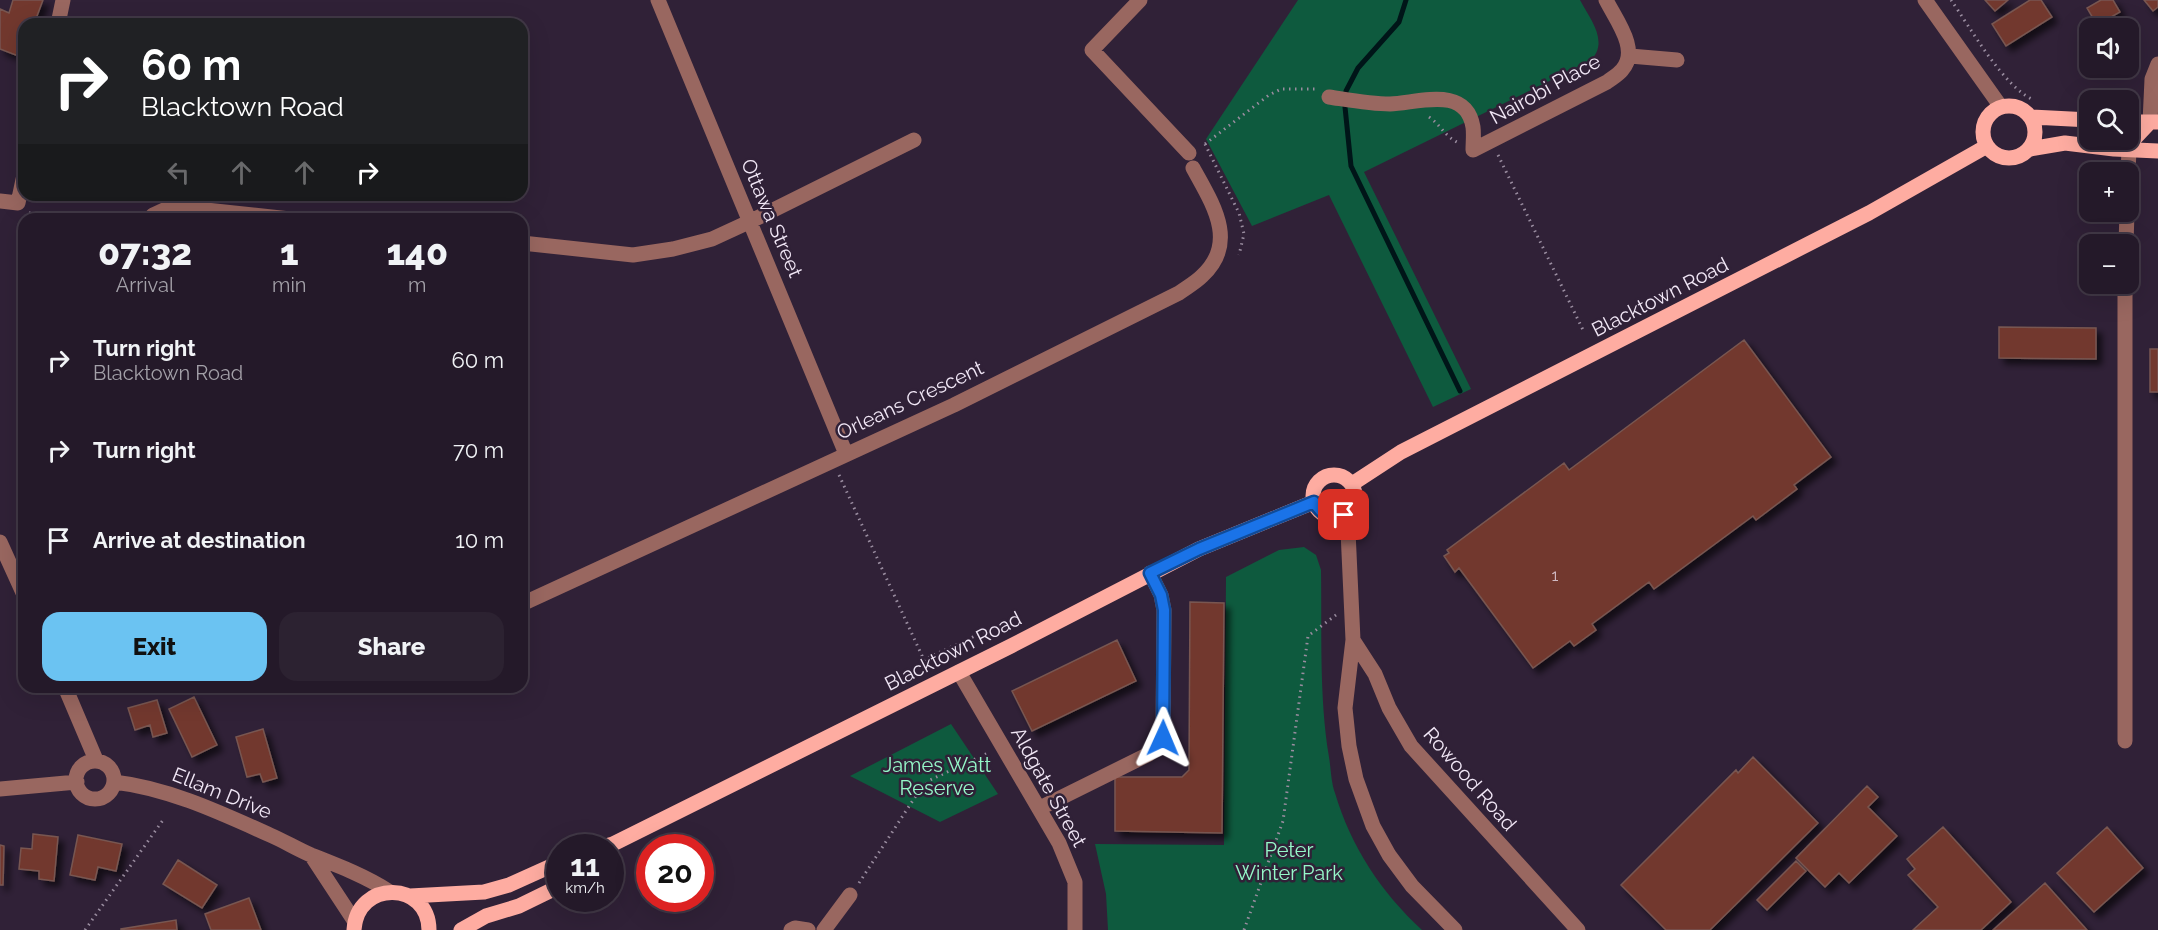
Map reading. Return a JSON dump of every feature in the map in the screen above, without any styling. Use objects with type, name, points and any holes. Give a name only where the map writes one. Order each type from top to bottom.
[{"type":"main road","points":[[2079,119],[2031,117],[2018,107],[2001,107],[1994,111],[1985,123],[1984,139],[1993,152],[2008,158],[2024,154],[2030,149],[2065,143],[2079,145]]},
{"type":"main road","points":[[2030,149],[2035,133],[2031,117]]},
{"type":"main road","points":[[2139,124],[2155,126]]},
{"type":"main road","points":[[2139,136],[2155,126]]},
{"type":"main road","name":"Blacktown Road","points":[[1352,484],[1401,452],[1859,218],[1987,146]]},
{"type":"main road","points":[[2129,150],[2158,151]]},
{"type":"main road","points":[[1335,474],[1342,476],[1352,484],[1355,491],[1354,505],[1344,515],[1337,517],[1323,513],[1314,502],[1314,489],[1322,478],[1335,474]]},
{"type":"main road","name":"Blacktown Road","points":[[624,838],[959,672],[1199,549],[1314,502]]},
{"type":"main road","points":[[355,926],[364,903],[372,897],[390,892],[410,897],[484,892],[509,885],[546,868]]},
{"type":"main road","points":[[461,930],[486,916],[519,906],[546,893]]},
{"type":"main road","points":[[410,897],[420,904],[426,915],[429,930]]},
{"type":"street","points":[[59,18],[63,0]]},
{"type":"street","name":"Ottawa Street","points":[[658,0],[751,221],[839,457]]},
{"type":"street","name":"Orleans Crescent","points":[[528,601],[954,405],[1179,293],[1203,276],[1218,256],[1222,229],[1211,201],[1191,161],[1092,50],[1140,0]]},
{"type":"street","name":"Nairobi Place","points":[[1329,97],[1388,104],[1442,99],[1456,101],[1466,110],[1473,126],[1473,150],[1607,82],[1623,70],[1630,56],[1628,42],[1606,0]]},
{"type":"street","points":[[1925,0],[2001,107]]},
{"type":"street","name":"Nairobi Place","points":[[1630,56],[1677,60]]},
{"type":"street","points":[[2155,126],[2152,79],[2158,64]]},
{"type":"street","points":[[528,244],[633,255],[674,249],[712,238],[751,221],[914,140]]},
{"type":"street","points":[[2128,162],[2129,150]]},
{"type":"street","points":[[0,201],[18,202]]},
{"type":"street","points":[[157,213],[166,209],[188,208],[234,213]]},
{"type":"street","points":[[2125,294],[2125,741]]},
{"type":"street","name":"Rowood Road","points":[[1344,515],[1348,531],[1353,640],[1345,708],[1349,746],[1364,805],[1373,826],[1401,873],[1432,909],[1455,930]]},
{"type":"street","points":[[0,542],[18,582]]},
{"type":"street","points":[[1040,808],[1159,747],[1163,738],[1164,610],[1161,595],[1150,573]]},
{"type":"street","name":"Rowood Road","points":[[1353,640],[1375,674],[1389,708],[1411,746],[1578,930]]},
{"type":"street","name":"Aldgate Street","points":[[959,672],[1059,843],[1075,882],[1075,930]]},
{"type":"street","points":[[68,693],[96,760],[107,765],[114,776],[109,793],[92,798],[81,793],[77,776],[81,767],[96,760]]},
{"type":"street","points":[[0,789],[77,782]]},
{"type":"street","name":"Ellam Drive","points":[[114,782],[151,788],[179,798],[271,835],[311,855],[331,861],[372,880],[390,892]]},
{"type":"street","points":[[311,855],[355,926]]},
{"type":"street","points":[[824,930],[850,895]]},
{"type":"street","points":[[791,930],[795,928],[808,930]]},
{"type":"path","points":[[1951,0],[2007,79],[2024,96],[2042,103]]},
{"type":"path","points":[[1492,142],[1584,332]]},
{"type":"path","points":[[18,202],[25,213]]},
{"type":"path","points":[[839,457],[935,684]]},
{"type":"path","points":[[1244,930],[1283,821],[1308,636],[1351,605]]},
{"type":"path","points":[[923,660],[1001,624]]},
{"type":"path","points":[[850,895],[920,791],[930,780],[1003,747]]},
{"type":"path","points":[[85,930],[163,820]]},
{"type":"green space","points":[[1298,0],[1580,0],[1596,30],[1598,46],[1596,54],[1590,61],[1364,172],[1471,389],[1433,407],[1329,195],[1252,226],[1206,139]]},
{"type":"green space","name":"Peter Winter Park","points":[[1304,547],[1316,555],[1321,570],[1324,711],[1334,789],[1350,832],[1369,867],[1393,900],[1422,930],[1108,930],[1106,894],[1095,844],[1224,845],[1226,577],[1279,550]]},
{"type":"green space","name":"James Watt Reserve","points":[[951,724],[998,794],[940,822],[850,776]]},
{"type":"building","points":[[13,0],[43,0],[36,18],[18,18],[18,56],[0,49],[0,9],[9,13]]},
{"type":"building","points":[[1985,0],[2008,0],[1995,11]]},
{"type":"building","points":[[2030,0],[2041,0],[2052,17],[2006,46],[1992,24]]},
{"type":"building","points":[[2101,0],[2113,0],[2120,12],[2109,18],[2093,18],[2087,8]]},
{"type":"building","points":[[2144,0],[2158,0],[2158,7],[2153,11]]},
{"type":"building","points":[[1999,327],[2096,328],[2096,359],[1999,358]]},
{"type":"building","points":[[1744,340],[1831,457],[1794,485],[1797,489],[1756,520],[1753,516],[1654,589],[1649,582],[1592,624],[1596,630],[1574,646],[1570,641],[1533,668],[1459,568],[1455,572],[1444,556],[1449,553],[1447,550],[1564,463],[1569,470]]},
{"type":"building","points":[[2150,349],[2158,349],[2158,392],[2150,392]]},
{"type":"building","points":[[1190,602],[1224,603],[1222,833],[1115,831],[1115,777],[1182,777],[1189,770]]},
{"type":"building","points":[[1117,640],[1136,681],[1032,731],[1012,691]]},
{"type":"building","points":[[194,697],[217,745],[192,757],[169,709]]},
{"type":"building","points":[[157,700],[167,733],[153,737],[150,725],[135,730],[128,708]]},
{"type":"building","points":[[263,729],[277,778],[263,782],[260,774],[247,777],[236,737]]},
{"type":"building","points":[[1753,757],[1818,823],[1710,930],[1666,930],[1621,885],[1736,770],[1738,773]]},
{"type":"building","points":[[1867,786],[1878,797],[1868,807],[1897,836],[1849,883],[1839,873],[1825,887],[1796,858]]},
{"type":"building","points":[[1943,827],[2011,902],[1981,930],[1913,930],[1938,907],[1908,875],[1915,869],[1907,859]]},
{"type":"building","points":[[2107,827],[2143,868],[2094,912],[2057,873]]},
{"type":"building","points":[[33,834],[58,837],[54,881],[39,879],[39,871],[19,869],[21,848],[32,849]]},
{"type":"building","points":[[78,835],[122,844],[116,871],[98,867],[95,880],[70,875]]},
{"type":"building","points":[[0,845],[4,846],[3,885],[0,885]]},
{"type":"building","points":[[178,860],[217,885],[202,908],[163,884]]},
{"type":"building","points":[[1796,861],[1806,871],[1767,910],[1757,900]]},
{"type":"building","points":[[2045,883],[2087,930],[1993,930]]},
{"type":"building","points":[[249,898],[261,930],[211,930],[205,914]]},
{"type":"building","points":[[176,920],[177,930],[121,930],[121,929]]},
{"type":"waterway","points":[[1406,0],[1399,22],[1358,68],[1346,91],[1345,107],[1351,166],[1460,391]]},
{"type":"route","points":[[1163,738],[1164,610],[1161,595],[1150,573],[1199,549],[1314,502],[1323,513],[1329,516],[1344,515]]}]
